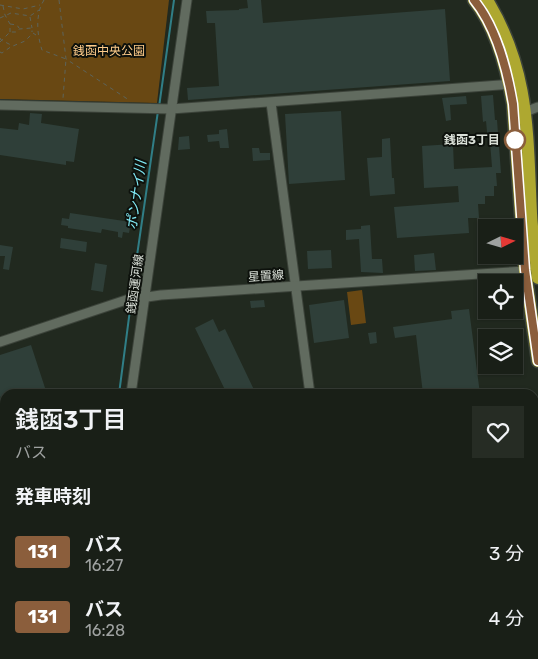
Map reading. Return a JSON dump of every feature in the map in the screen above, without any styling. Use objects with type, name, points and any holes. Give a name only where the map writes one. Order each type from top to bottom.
[{"type":"highway","points":[[474,0],[480,7],[497,42],[516,84],[525,112],[531,216],[538,278]]},
{"type":"highway","points":[[487,0],[508,40],[516,84],[513,104],[525,270],[538,361]]},
{"type":"street","name":"銭函運河線","points":[[132,389],[187,0]]},
{"type":"street","points":[[0,105],[171,109],[516,84]]},
{"type":"street","points":[[271,102],[309,389]]},
{"type":"street","points":[[525,112],[538,107]]},
{"type":"street","name":"星置線","points":[[0,342],[130,300],[525,270],[537,264]]},
{"type":"path","points":[[44,0],[39,9],[38,36],[42,50],[66,59],[134,102]]},
{"type":"path","points":[[59,0],[66,59],[62,100]]},
{"type":"path","points":[[1,5],[23,9],[41,5]]},
{"type":"path","points":[[1,5],[10,24],[10,32]]},
{"type":"path","points":[[0,18],[11,13],[30,16],[39,9]]},
{"type":"path","points":[[30,16],[33,33],[38,36]]},
{"type":"path","points":[[10,24],[17,25],[19,29]]},
{"type":"path","points":[[13,46],[0,40],[10,32],[32,28]]},
{"type":"path","points":[[0,52],[2,53],[25,41],[33,33]]},
{"type":"green space","name":"銭函中央公園","points":[[0,0],[169,0],[157,103],[0,99]]},
{"type":"green space","points":[[362,290],[366,323],[351,325],[347,292]]},
{"type":"building","points":[[247,0],[261,0],[263,23],[445,9],[450,81],[188,100],[187,88],[219,86],[215,23],[207,23],[206,11],[248,8]]},
{"type":"building","points":[[493,95],[501,173],[496,173],[497,186],[494,186],[494,196],[485,196],[485,204],[478,204],[479,218],[468,218],[469,233],[397,238],[394,207],[459,202],[458,186],[424,188],[422,146],[453,144],[454,169],[492,167],[486,121],[483,122],[481,96]]},
{"type":"building","points":[[466,96],[467,104],[450,105],[451,120],[446,121],[442,98]]},
{"type":"building","points":[[341,111],[345,180],[289,184],[285,114]]},
{"type":"building","points":[[30,113],[42,114],[41,123],[79,129],[74,162],[66,161],[66,165],[0,155],[0,128],[18,130],[19,123],[29,125]]},
{"type":"building","points":[[227,129],[229,148],[220,148],[219,141],[208,142],[207,135],[219,134],[219,130]]},
{"type":"building","points":[[189,136],[190,149],[178,150],[179,137]]},
{"type":"building","points":[[390,138],[392,178],[394,178],[395,194],[370,196],[367,158],[382,157],[382,139]]},
{"type":"building","points":[[252,148],[259,148],[260,153],[270,153],[270,160],[253,161]]},
{"type":"building","points":[[70,213],[131,222],[129,233],[123,232],[122,238],[118,237],[118,232],[102,229],[101,233],[68,228],[68,226],[61,225],[62,218],[69,219]]},
{"type":"building","points":[[370,225],[372,259],[382,259],[383,273],[361,272],[359,239],[346,240],[346,230],[361,229],[361,226]]},
{"type":"building","points":[[61,238],[87,242],[86,252],[60,248]]},
{"type":"building","points":[[0,245],[13,247],[9,270],[3,269],[5,256],[0,256]]},
{"type":"building","points":[[331,250],[332,268],[308,269],[307,251]]},
{"type":"building","points":[[434,253],[436,270],[415,271],[414,255]]},
{"type":"building","points":[[95,263],[107,265],[103,292],[91,290]]},
{"type":"building","points":[[264,300],[265,307],[251,308],[250,301]]},
{"type":"building","points":[[344,300],[349,338],[314,343],[309,305]]},
{"type":"building","points":[[469,309],[479,389],[422,389],[416,335],[395,338],[393,327],[452,319],[451,311]]},
{"type":"building","points":[[213,319],[219,332],[225,329],[254,389],[225,389],[195,328]]},
{"type":"building","points":[[376,332],[377,343],[370,344],[368,333]]},
{"type":"building","points":[[31,345],[45,389],[0,389],[0,355]]},
{"type":"waterway","name":"ポンナイ川","points":[[159,107],[174,0]]},
{"type":"waterway","name":"ポンナイ川","points":[[131,297],[158,111]]},
{"type":"waterway","name":"ポンナイ川","points":[[120,389],[131,302]]},
{"type":"bus line","name":"131","points":[[474,0],[480,7],[497,42],[510,84],[525,270],[538,361]]},
{"type":"place","name":"銭函3丁目","points":[[515,140]]}]
